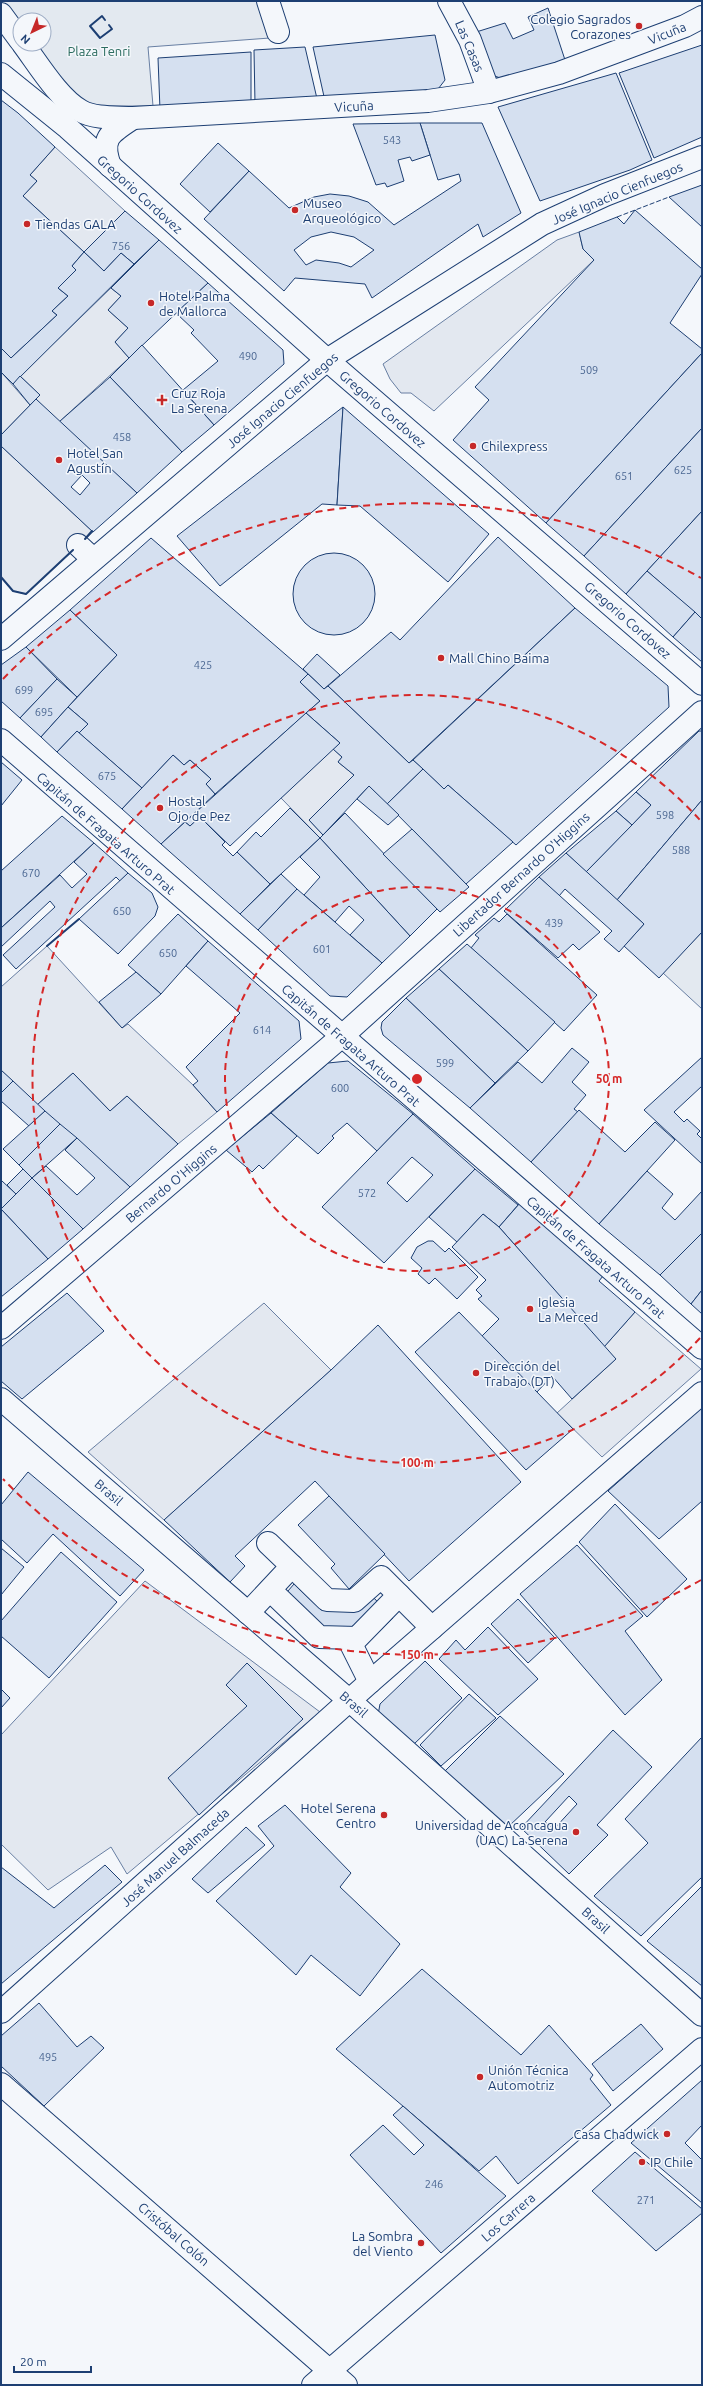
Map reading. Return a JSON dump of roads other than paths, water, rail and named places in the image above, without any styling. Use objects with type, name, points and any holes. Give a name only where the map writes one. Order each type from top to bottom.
[{"type":"street","points":[[268,1],[278,32]]},
{"type":"street","name":"Las Casas","points":[[449,1],[470,40],[489,92]]},
{"type":"street","points":[[1,14],[12,29]]},
{"type":"street","name":"Vicuña","points":[[29,52],[68,101],[82,112],[103,116],[133,118],[428,101],[489,92],[559,73],[685,26],[702,17]]},
{"type":"street","name":"Gregorio Cordovez","points":[[1,74],[68,128],[327,360],[702,684]]},
{"type":"street","points":[[110,166],[105,151],[111,133],[133,118]]},
{"type":"street","name":"José Ignacio Cienfuegos","points":[[1,639],[86,552],[327,360],[542,224],[605,195],[702,157]]},
{"type":"street","name":"Libertador Bernardo O'Higgins","points":[[341,1037],[702,712]]},
{"type":"street","name":"Capitán de Fragata Arturo Prat","points":[[1,740],[341,1037],[702,1348]]},
{"type":"street","name":"Bernardo O'Higgins","points":[[1,1328],[341,1037]]},
{"type":"street","name":"José Manuel Balmaceda","points":[[1,2012],[370,1682],[615,1470],[702,1392]]},
{"type":"street","name":"Brasil","points":[[1,1399],[350,1701],[702,2015]]},
{"type":"street","points":[[268,1543],[327,1600],[354,1601],[381,1577],[432,1628]]},
{"type":"street","points":[[248,1613],[292,1566]]},
{"type":"street","points":[[270,1590],[319,1637],[356,1638],[399,1595]]},
{"type":"street","points":[[316,1672],[319,1637]]},
{"type":"street","points":[[348,1638],[370,1682]]},
{"type":"street","name":"Los Carrera","points":[[313,2385],[702,2048]]},
{"type":"street","name":"Cristóbal Colón","points":[[1,2084],[346,2385]]},
{"type":"place","name":"Colegio Sagrados Corazones","points":[[639,26]]},
{"type":"place","name":"Museo Arqueológico","points":[[295,210]]},
{"type":"place","name":"Tiendas GALA","points":[[27,224]]},
{"type":"place","name":"Hotel Palma de Mallorca","points":[[151,303]]},
{"type":"place","name":"Cruz Roja La Serena","points":[[162,400]]},
{"type":"place","name":"Chilexpress","points":[[473,446]]},
{"type":"place","name":"Hotel San Agustín","points":[[59,460]]},
{"type":"place","name":"Mall Chino Baima","points":[[441,658]]},
{"type":"place","name":"Hostal Ojo de Pez","points":[[160,808]]},
{"type":"place","name":"Iglesia La Merced","points":[[530,1309]]},
{"type":"place","name":"Dirección del Trabajo (DT)","points":[[476,1373]]},
{"type":"place","name":"Hotel Serena Centro","points":[[384,1815]]},
{"type":"place","name":"Universidad de Aconcagua (UAC) La Serena","points":[[576,1832]]},
{"type":"place","name":"Unión Técnica Automotriz","points":[[480,2077]]},
{"type":"place","name":"Casa Chadwick","points":[[667,2134]]},
{"type":"place","name":"IP Chile","points":[[642,2162]]},
{"type":"place","name":"La Sombra del Viento","points":[[421,2243]]},
{"type":"park label","name":"Plaza Tenri","points":[[99,51]]}]
